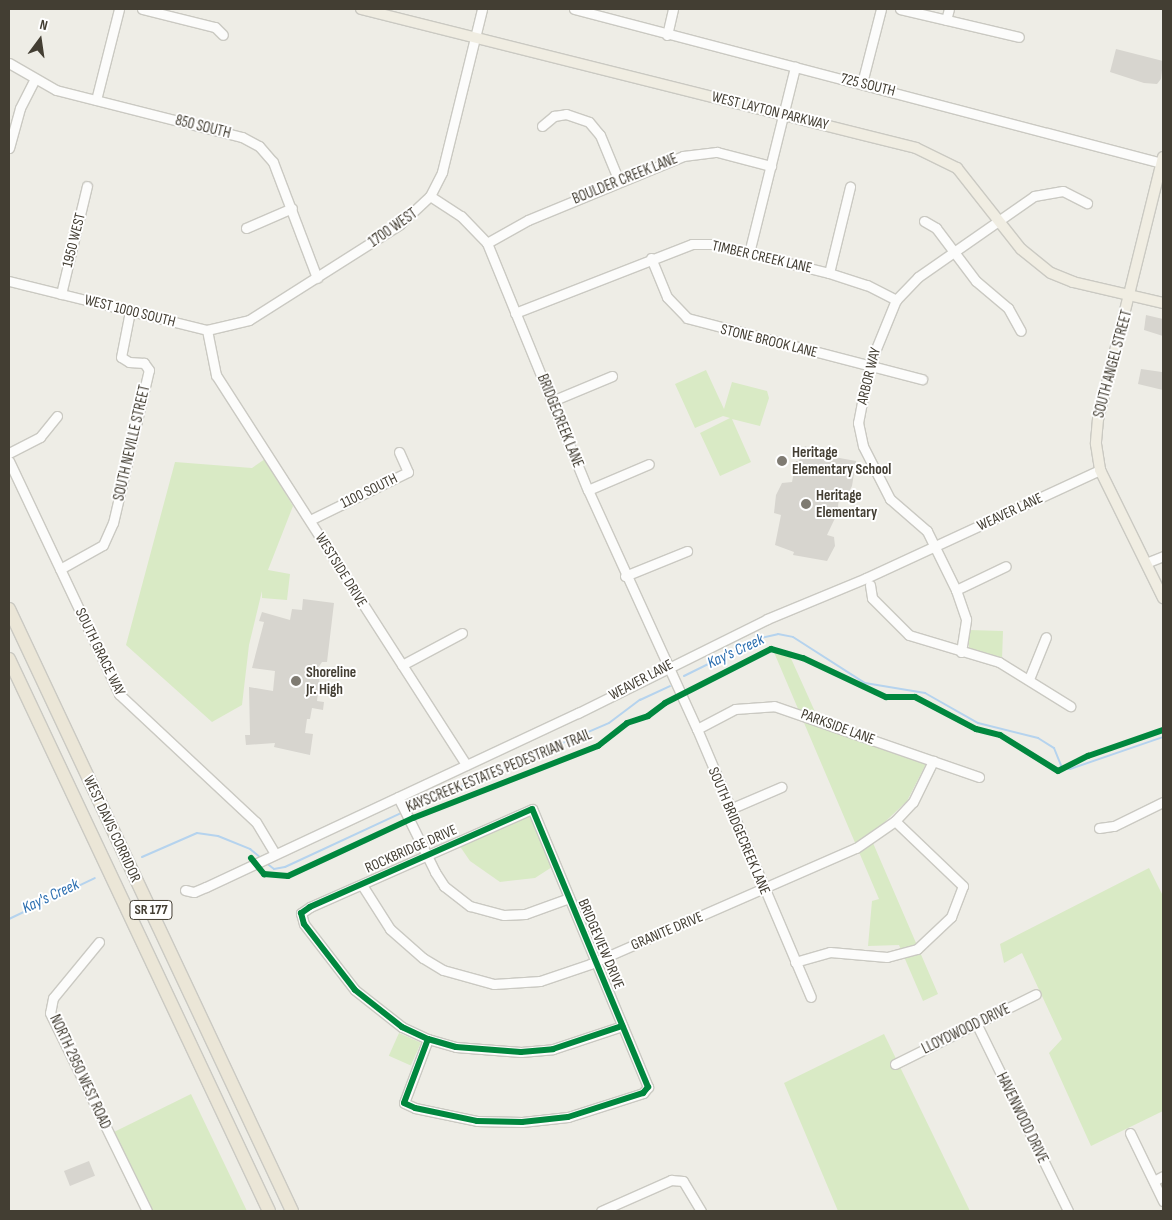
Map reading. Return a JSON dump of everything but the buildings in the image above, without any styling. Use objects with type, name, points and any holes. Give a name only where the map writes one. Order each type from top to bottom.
[{"type":"highway","name":"WEST DAVIS CORRIDOR","points":[[9,609],[292,1211]]},
{"type":"highway","name":"WEST DAVIS CORRIDOR","points":[[9,659],[269,1211]]},
{"type":"main road","name":"WEST LAYTON PARKWAY","points":[[361,9],[940,156],[972,183],[1021,249],[1051,273],[1130,296],[1163,303]]},
{"type":"main road","name":"SOUTH ANGEL STREET","points":[[1162,160],[1130,296],[1098,419],[1096,444],[1100,470],[1163,598]]},
{"type":"street","points":[[96,100],[119,9]]},
{"type":"street","points":[[142,9],[215,27],[223,34]]},
{"type":"street","name":"1700 WEST","points":[[207,330],[250,320],[400,224],[430,196],[442,172],[482,9]]},
{"type":"street","name":"725 SOUTH","points":[[574,9],[666,35],[1162,160]]},
{"type":"street","points":[[666,35],[673,9]]},
{"type":"street","points":[[862,83],[881,9]]},
{"type":"street","points":[[900,9],[1019,37]]},
{"type":"street","points":[[946,20],[949,9]]},
{"type":"street","name":"850 SOUTH","points":[[9,63],[56,90],[254,142],[273,162],[317,278]]},
{"type":"street","points":[[749,253],[795,67]]},
{"type":"street","points":[[9,148],[20,108],[35,79]]},
{"type":"street","points":[[542,126],[554,116],[566,114],[589,122],[600,135],[618,181]]},
{"type":"street","name":"BOULDER CREEK LANE","points":[[487,243],[528,220],[618,181],[699,152],[717,152],[771,166]]},
{"type":"street","name":"1950 WEST","points":[[61,294],[87,186]]},
{"type":"street","points":[[829,273],[850,187]]},
{"type":"street","name":"ARBOR WAY","points":[[961,652],[966,619],[956,590],[935,547],[919,521],[900,509],[880,486],[862,446],[858,423],[870,366],[896,300],[918,277],[999,219],[1047,191],[1063,191],[1087,203]]},
{"type":"street","name":"BRIDGECREEK LANE","points":[[430,196],[461,216],[487,243],[588,490],[625,576],[668,665]]},
{"type":"street","points":[[246,228],[292,208]]},
{"type":"street","points":[[924,221],[936,228],[976,281],[1014,315],[1021,331]]},
{"type":"street","name":"TIMBER CREEK LANE","points":[[515,313],[651,258],[692,244],[749,253],[829,273],[867,285],[896,300]]},
{"type":"street","name":"STONE BROOK LANE","points":[[651,258],[667,296],[687,318],[922,379]]},
{"type":"street","name":"WEST 1000 SOUTH","points":[[9,281],[207,330]]},
{"type":"street","name":"SOUTH NEVILLE STREET","points":[[60,570],[103,545],[113,523],[149,370],[144,363],[129,362],[121,357],[130,311]]},
{"type":"street","name":"WESTSIDE DRIVE","points":[[207,330],[216,375],[466,765]]},
{"type":"street","points":[[552,401],[612,376]]},
{"type":"street","points":[[9,453],[45,433],[57,416]]},
{"type":"street","name":"1100 SOUTH","points":[[310,520],[408,472],[398,452]]},
{"type":"street","name":"SOUTH GRACE WAY","points":[[9,461],[122,698],[256,822],[273,855]]},
{"type":"street","points":[[588,490],[649,464]]},
{"type":"street","name":"WEAVER LANE","points":[[185,890],[194,892],[255,864],[578,714],[668,665],[868,582],[935,547],[1100,470]]},
{"type":"street","points":[[625,576],[687,551]]},
{"type":"street","points":[[1146,563],[1163,556]]},
{"type":"street","points":[[956,590],[1006,566]]},
{"type":"street","points":[[868,582],[877,595],[876,600],[894,624],[909,635],[961,652],[1000,662],[1070,706]]},
{"type":"street","points":[[402,665],[462,634]]},
{"type":"street","points":[[1029,680],[1046,637]]},
{"type":"street","name":"SOUTH BRIDGECREEK LANE","points":[[668,665],[763,890],[811,997]]},
{"type":"street","name":"PARKSIDE LANE","points":[[696,729],[735,709],[774,706],[979,777]]},
{"type":"street","name":"GRANITE DRIVE","points":[[362,885],[390,929],[407,946],[458,976],[515,984],[558,976],[596,962],[856,848],[895,821],[921,788],[932,761]]},
{"type":"street","points":[[730,809],[781,787]]},
{"type":"street","points":[[398,797],[425,856],[444,886],[456,897],[487,912],[525,914],[569,898]]},
{"type":"street","points":[[1098,828],[1114,826],[1163,802]]},
{"type":"street","name":"ROCKBRIDGE DRIVE","points":[[428,1039],[402,1027],[355,990],[311,936],[301,913],[425,856],[532,810]]},
{"type":"street","name":"BRIDGEVIEW DRIVE","points":[[428,1039],[404,1102],[477,1121],[522,1122],[568,1117],[643,1093],[648,1088],[532,810]]},
{"type":"street","points":[[796,962],[830,952],[887,961],[916,949],[940,931],[960,901],[963,886],[895,821]]},
{"type":"street","name":"NORTH 2950 WEST ROAD","points":[[99,942],[54,998],[50,1013],[147,1211]]},
{"type":"street","name":"LLOYDWOOD DRIVE","points":[[895,1064],[977,1025],[1036,994]]},
{"type":"street","name":"HAVENWOOD DRIVE","points":[[977,1025],[1065,1210]]},
{"type":"street","points":[[428,1039],[456,1047],[521,1052],[553,1049],[622,1026]]},
{"type":"street","points":[[1130,1133],[1163,1201]]},
{"type":"street","points":[[1154,1181],[1163,1176]]},
{"type":"street","points":[[601,1211],[660,1183],[683,1181],[701,1211]]},
{"type":"green space","points":[[706,370],[724,409],[732,382],[767,391],[769,398],[760,426],[732,419],[751,462],[720,476],[700,433],[730,418],[723,416],[695,428],[675,384]]},
{"type":"green space","points":[[265,459],[293,506],[268,570],[290,574],[287,600],[262,598],[262,591],[249,645],[242,705],[212,722],[126,645],[175,462],[252,468]]},
{"type":"green space","points":[[969,630],[1003,631],[1002,659],[969,649]]},
{"type":"green space","points":[[773,650],[789,654],[821,725],[927,762],[907,801],[870,836],[938,994],[923,1001],[899,945],[868,946],[872,901],[879,899]]},
{"type":"green space","points":[[531,814],[552,867],[535,878],[500,882],[470,861],[459,845]]},
{"type":"green space","points":[[1149,868],[1163,896],[1163,1111],[1091,1146],[1049,1053],[1062,1039],[1022,953],[1004,963],[1000,944]]},
{"type":"green space","points":[[399,1033],[421,1043],[411,1066],[389,1056]]},
{"type":"green space","points":[[884,1034],[970,1211],[838,1211],[784,1083]]},
{"type":"green space","points":[[191,1094],[247,1211],[152,1211],[114,1132]]},
{"type":"waterway","name":"Kay's Creek","points":[[684,676],[761,638],[778,634],[793,637],[865,683],[925,693],[978,723],[1038,738],[1054,748],[1062,768],[1070,769],[1163,737]]},
{"type":"waterway","name":"Kay's Creek","points":[[414,807],[609,723],[640,700],[670,686]]},
{"type":"waterway","name":"Kay's Creek","points":[[265,862],[274,869],[285,867],[399,814]]},
{"type":"waterway","name":"Kay's Creek","points":[[142,857],[197,833],[218,836],[250,849],[260,857]]},
{"type":"waterway","name":"Kay's Creek","points":[[9,919],[95,878]]},
{"type":"cycle path","name":"KAYSCREEK ESTATES PEDESTRIAN TRAIL","points":[[251,858],[264,874],[288,876],[413,818],[598,746],[627,723],[648,716],[665,703],[771,649],[803,658],[886,697],[915,697],[976,729],[1000,735],[1058,771],[1088,756],[1163,730]]},
{"type":"cycle path","points":[[428,1039],[404,1103],[415,1108],[477,1121],[522,1122],[568,1117],[643,1093],[648,1087],[532,809],[310,907],[301,913],[304,924],[355,990],[402,1027],[428,1039],[456,1047],[521,1052],[553,1049],[622,1026]]},
{"type":"place","name":"Heritage Elementary School","points":[[782,461]]},
{"type":"place","name":"Heritage Elementary","points":[[806,504]]},
{"type":"place","name":"Shoreline Jr. High","points":[[296,681]]}]
